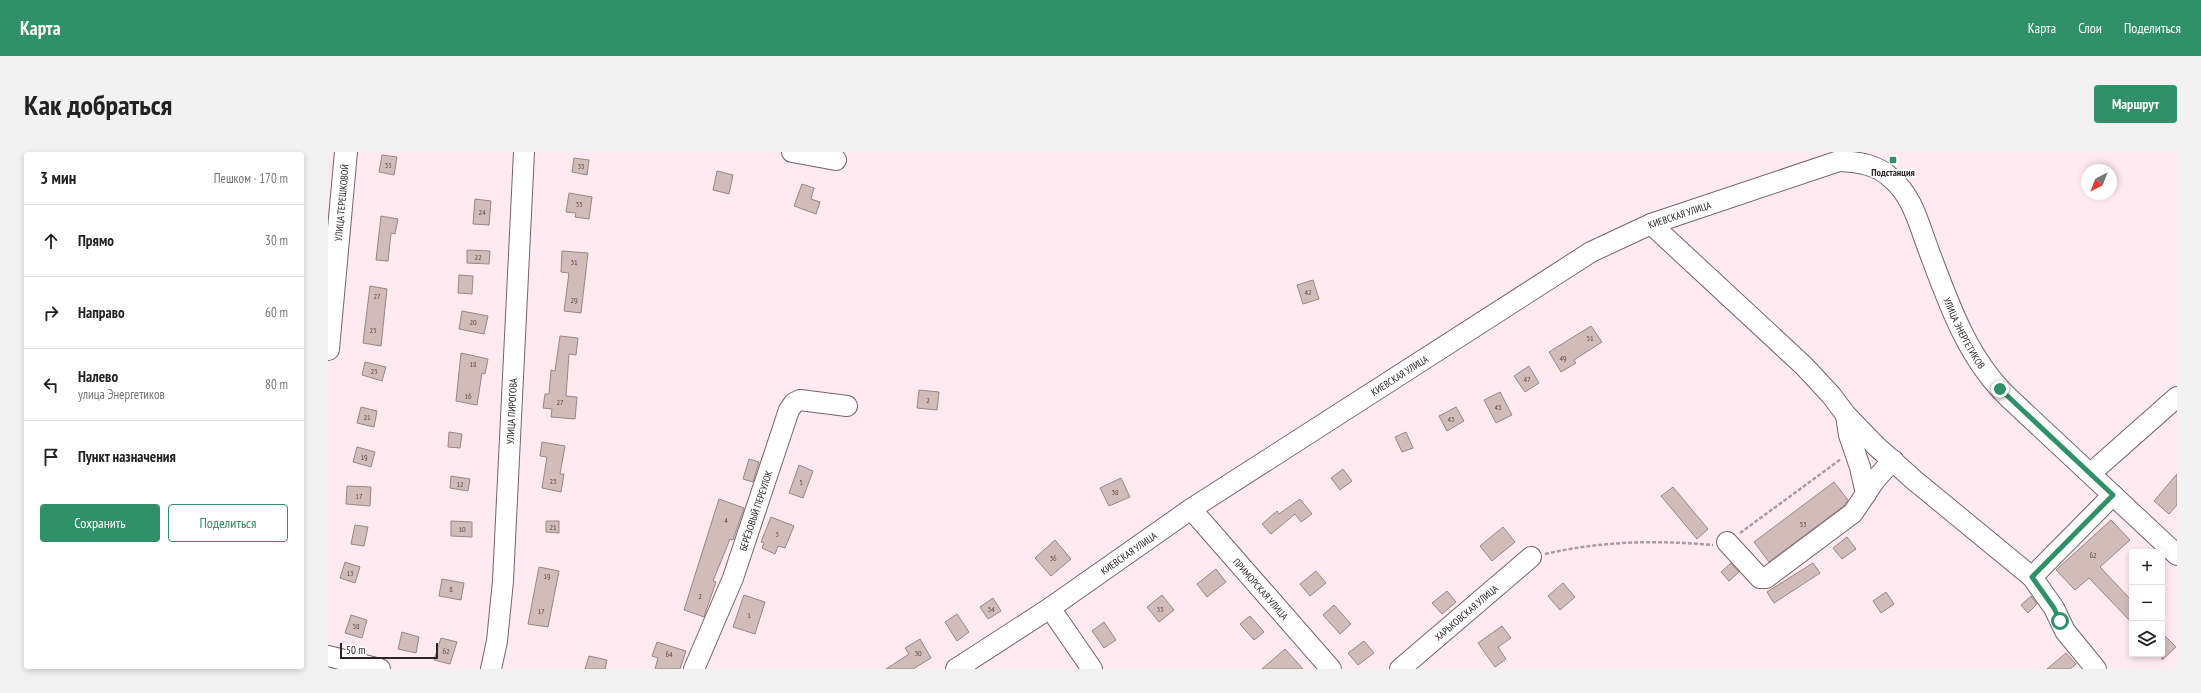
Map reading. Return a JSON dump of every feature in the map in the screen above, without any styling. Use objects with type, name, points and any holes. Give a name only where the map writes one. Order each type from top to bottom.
[{"type":"main road","name":"УЛИЦА ТЕРЕШКОВОЙ","points":[[328,349],[346,152]]},
{"type":"street","name":"УЛИЦА ПИРОГОВА","points":[[491,669],[497,641],[503,580],[524,152]]},
{"type":"street","points":[[792,152],[836,160]]},
{"type":"street","points":[[1839,162],[1864,152]]},
{"type":"street","name":"КИЕВСКАЯ УЛИЦА","points":[[956,669],[1050,608],[1191,509],[1572,263],[1610,242],[1650,224],[1839,162],[1855,162],[1878,168]]},
{"type":"street","name":"УЛИЦА ЭНЕРГЕТИКОВ","points":[[1878,168],[1892,178],[1912,205],[1952,313],[1977,360],[2000,389],[2177,555]]},
{"type":"street","points":[[1650,224],[1804,366],[1831,395],[1846,415],[1914,480],[2032,577],[2054,608],[2065,631],[2096,669]]},
{"type":"street","name":"БЕРЁЗОВЫЙ ПЕРЕУЛОК","points":[[694,669],[733,578],[789,410],[800,400],[847,406]]},
{"type":"street","points":[[2091,473],[2173,408]]},
{"type":"street","points":[[1846,415],[1849,435],[1866,494]]},
{"type":"street","points":[[1727,542],[1754,574],[1760,578],[1766,578],[1854,513],[1875,480],[1893,460]]},
{"type":"street","points":[[2032,577],[2113,495]]},
{"type":"street","name":"ПРИМОРСКАЯ УЛИЦА","points":[[1191,509],[1331,669]]},
{"type":"street","name":"ХАРЬКОВСКАЯ УЛИЦА","points":[[1400,669],[1531,557]]},
{"type":"street","points":[[1050,608],[1092,669]]},
{"type":"street","points":[[328,656],[380,669]]},
{"type":"path","points":[[1531,557],[1582,545],[1612,542],[1713,545],[1727,542],[1854,450]]},
{"type":"building","points":[[382,155],[397,157],[394,175],[379,172]]},
{"type":"building","points":[[574,158],[589,160],[587,175],[572,172]]},
{"type":"building","points":[[717,171],[733,175],[729,194],[713,190]]},
{"type":"building","points":[[802,184],[814,188],[811,199],[820,202],[816,214],[794,206]]},
{"type":"building","points":[[569,193],[592,197],[589,219],[575,217],[576,213],[566,212]]},
{"type":"building","points":[[475,199],[491,201],[489,225],[473,224]]},
{"type":"building","points":[[381,216],[398,219],[395,234],[391,233],[388,261],[376,260]]},
{"type":"building","points":[[467,250],[490,251],[489,264],[467,263]]},
{"type":"building","points":[[562,251],[588,253],[581,313],[564,311],[569,273],[561,272]]},
{"type":"building","points":[[459,275],[473,276],[472,294],[458,293]]},
{"type":"building","points":[[1313,280],[1319,299],[1303,304],[1297,285]]},
{"type":"building","points":[[370,286],[387,289],[381,346],[363,343]]},
{"type":"building","points":[[462,311],[488,316],[484,334],[459,329]]},
{"type":"building","points":[[1591,326],[1602,342],[1574,360],[1576,363],[1561,372],[1549,352]]},
{"type":"building","points":[[560,336],[578,338],[576,355],[569,354],[566,396],[577,397],[575,419],[551,417],[552,409],[543,408],[545,394],[549,394],[551,370],[555,371]]},
{"type":"building","points":[[461,353],[488,359],[485,374],[482,373],[477,405],[456,401]]},
{"type":"building","points":[[365,362],[386,367],[382,381],[362,375]]},
{"type":"building","points":[[1529,366],[1539,383],[1525,392],[1514,376]]},
{"type":"building","points":[[919,390],[939,392],[937,410],[917,408]]},
{"type":"building","points":[[1500,392],[1512,415],[1496,423],[1484,400]]},
{"type":"building","points":[[361,407],[377,411],[374,427],[357,423]]},
{"type":"building","points":[[1456,407],[1464,421],[1447,431],[1439,416]]},
{"type":"building","points":[[449,432],[462,434],[460,448],[448,447]]},
{"type":"building","points":[[1406,432],[1413,448],[1402,452],[1395,437]]},
{"type":"building","points":[[542,442],[565,446],[560,474],[564,474],[561,492],[542,488],[547,457],[540,456]]},
{"type":"building","points":[[357,447],[375,452],[371,467],[353,462]]},
{"type":"building","points":[[749,459],[759,462],[753,482],[743,479]]},
{"type":"building","points":[[799,465],[813,471],[803,498],[789,493]]},
{"type":"building","points":[[1343,469],[1352,481],[1340,490],[1331,478]]},
{"type":"building","points":[[2177,474],[2177,505],[2169,514],[2154,501]]},
{"type":"building","points":[[451,476],[470,479],[468,491],[450,488]]},
{"type":"building","points":[[1121,478],[1130,497],[1109,506],[1100,488]]},
{"type":"building","points":[[1834,482],[1848,500],[1845,505],[1769,562],[1754,542]]},
{"type":"building","points":[[347,486],[371,487],[370,506],[346,504]]},
{"type":"building","points":[[1673,487],[1708,529],[1697,539],[1661,496]]},
{"type":"building","points":[[719,499],[744,508],[733,540],[730,539],[713,581],[716,582],[704,617],[684,610]]},
{"type":"building","points":[[1300,499],[1312,514],[1301,522],[1295,514],[1271,534],[1262,524],[1277,511],[1279,514]]},
{"type":"building","points":[[771,517],[794,526],[785,548],[778,546],[775,554],[762,548],[764,543],[761,542]]},
{"type":"building","points":[[2111,520],[2130,540],[2100,567],[2129,598],[2129,620],[2089,578],[2075,590],[2056,570]]},
{"type":"building","points":[[451,521],[472,522],[472,537],[451,536]]},
{"type":"building","points":[[546,521],[559,521],[559,533],[546,532]]},
{"type":"building","points":[[355,525],[368,527],[364,546],[351,544]]},
{"type":"building","points":[[1503,527],[1515,542],[1492,561],[1480,546]]},
{"type":"building","points":[[1847,537],[1856,549],[1842,559],[1833,548]]},
{"type":"building","points":[[1055,540],[1071,559],[1051,576],[1035,558]]},
{"type":"building","points":[[345,562],[360,567],[355,583],[340,578]]},
{"type":"building","points":[[1731,563],[1739,572],[1729,581],[1721,572]]},
{"type":"building","points":[[1813,563],[1820,573],[1774,603],[1767,592]]},
{"type":"building","points":[[539,567],[559,571],[548,627],[528,624]]},
{"type":"building","points":[[1216,569],[1226,582],[1207,597],[1197,584]]},
{"type":"building","points":[[1316,571],[1326,583],[1310,596],[1300,584]]},
{"type":"building","points":[[442,579],[464,583],[461,600],[439,596]]},
{"type":"building","points":[[1563,583],[1575,597],[1560,610],[1548,596]]},
{"type":"building","points":[[1447,591],[1456,602],[1442,614],[1432,603]]},
{"type":"building","points":[[1886,592],[1894,604],[1881,613],[1873,601]]},
{"type":"building","points":[[744,595],[765,602],[755,634],[733,627]]},
{"type":"building","points":[[1162,595],[1174,610],[1159,622],[1147,607]]},
{"type":"building","points":[[2031,596],[2037,604],[2028,613],[2021,605]]},
{"type":"building","points":[[993,598],[1001,611],[988,619],[980,607]]},
{"type":"building","points":[[1334,605],[1351,624],[1340,634],[1323,615]]},
{"type":"building","points":[[957,614],[969,632],[957,641],[945,622]]},
{"type":"building","points":[[351,615],[367,620],[362,638],[345,633]]},
{"type":"building","points":[[1250,616],[1264,632],[1254,640],[1240,624]]},
{"type":"building","points":[[1104,622],[1116,640],[1104,648],[1092,631]]},
{"type":"building","points":[[1502,626],[1511,638],[1498,647],[1506,659],[1495,667],[1478,643]]},
{"type":"building","points":[[402,632],[419,637],[416,653],[398,649]]},
{"type":"building","points":[[2165,636],[2176,647],[2162,660],[2162,657],[2165,657]]},
{"type":"building","points":[[441,638],[457,642],[450,664],[434,660]]},
{"type":"building","points":[[920,639],[931,658],[913,669],[886,669],[909,654],[905,648]]},
{"type":"building","points":[[1364,641],[1374,653],[1358,665],[1348,653]]},
{"type":"building","points":[[657,642],[686,651],[680,669],[655,669],[658,658],[652,656]]},
{"type":"building","points":[[1285,649],[1303,669],[1262,669]]},
{"type":"building","points":[[2066,653],[2076,664],[2070,669],[2047,669]]},
{"type":"building","points":[[589,656],[607,660],[605,669],[585,669]]},
{"type":"place","name":"Подстанция","points":[[1893,160]]},
{"type":"route","points":[[2000,389],[2113,495],[2032,577],[2054,608],[2060,621]]}]
